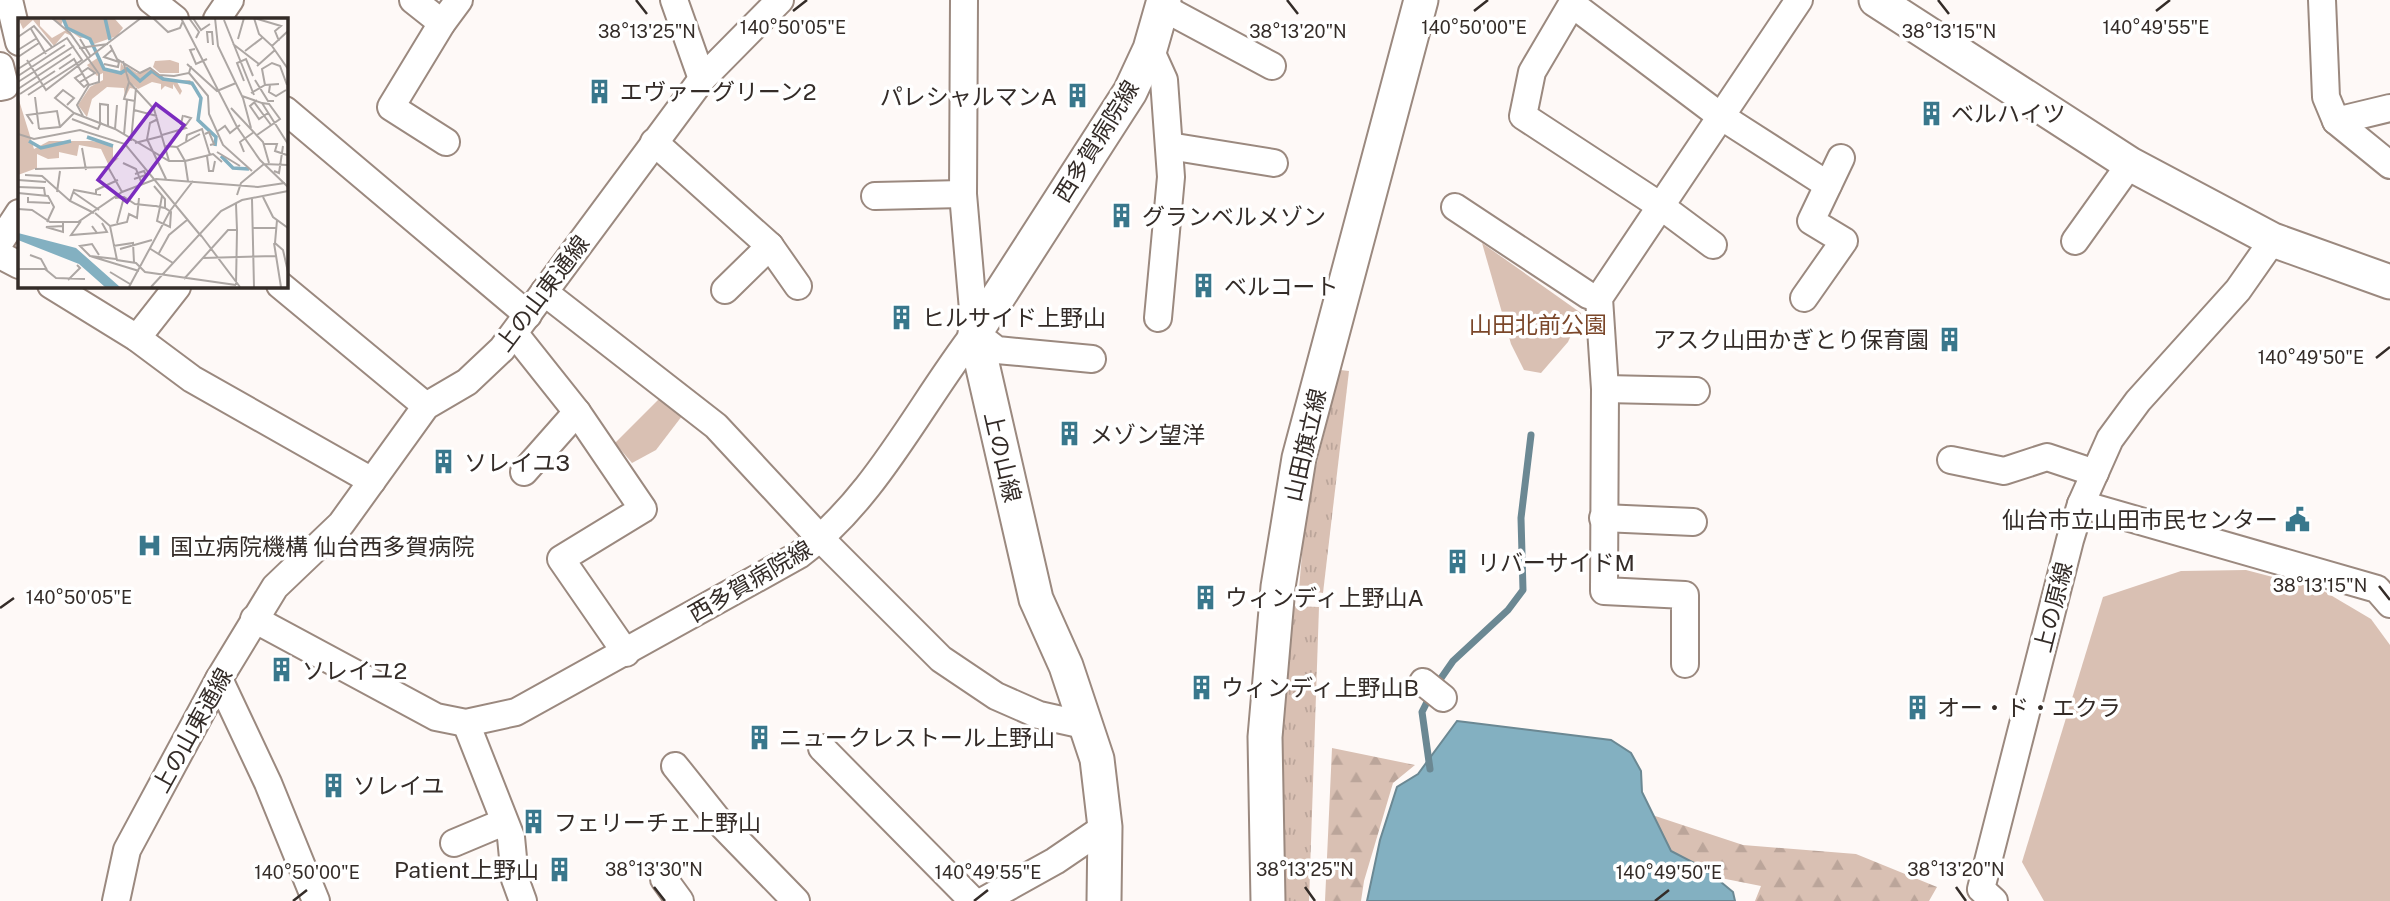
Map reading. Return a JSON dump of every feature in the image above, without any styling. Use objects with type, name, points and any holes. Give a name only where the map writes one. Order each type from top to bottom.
[{"type":"street","points":[[9,0],[18,38]]},
{"type":"street","points":[[151,0],[174,18]]},
{"type":"street","points":[[218,18],[230,0]]},
{"type":"street","points":[[413,0],[442,23]]},
{"type":"street","points":[[446,142],[391,107],[459,0]]},
{"type":"street","points":[[674,0],[702,79]]},
{"type":"street","name":"上の山東通線","points":[[116,901],[127,850],[219,679],[275,587],[341,524],[426,406],[467,382],[522,324],[702,79],[780,0]]},
{"type":"street","name":"上の山線","points":[[964,0],[963,194],[975,333],[1036,599],[1066,666],[1097,759],[1105,827],[1104,901]]},
{"type":"street","name":"山田旗立線","points":[[1268,901],[1265,737],[1278,587],[1299,458],[1421,0]]},
{"type":"street","points":[[1876,0],[2130,164],[2273,240],[2390,282]]},
{"type":"street","points":[[2322,0],[2326,97],[2336,121],[2390,165]]},
{"type":"street","points":[[1685,664],[1685,595],[1604,591],[1605,389],[1598,298],[1662,207],[1794,2]]},
{"type":"street","points":[[1163,4],[1272,66]]},
{"type":"street","name":"西多賀病院線","points":[[254,619],[436,717],[466,723],[516,712],[799,555],[821,539],[851,510],[975,333],[1130,92],[1150,49],[1163,4]]},
{"type":"street","points":[[1713,245],[1662,207],[1523,116],[1532,72],[1572,4],[1719,115],[1828,185]]},
{"type":"street","points":[[1150,49],[1164,80],[1171,177],[1158,318]]},
{"type":"street","points":[[0,66],[5,86],[0,87]]},
{"type":"street","points":[[2336,121],[2390,108]]},
{"type":"street","points":[[287,112],[522,324],[643,509],[561,559],[626,653]]},
{"type":"street","points":[[654,142],[769,246],[798,286]]},
{"type":"street","points":[[1169,146],[1274,163]]},
{"type":"street","points":[[1804,298],[1844,241],[1811,221],[1841,158]]},
{"type":"street","points":[[2075,241],[2130,164]]},
{"type":"street","points":[[875,196],[963,194]]},
{"type":"street","points":[[1455,208],[1587,295],[1598,298]]},
{"type":"street","points":[[0,242],[18,215]]},
{"type":"street","name":"上の原線","points":[[1994,901],[1981,889],[2081,504],[2110,439],[2138,401],[2238,290],[2273,240]]},
{"type":"street","points":[[725,290],[769,246]]},
{"type":"street","points":[[0,255],[18,264]]},
{"type":"street","points":[[54,287],[137,338],[192,379],[372,481]]},
{"type":"street","points":[[137,338],[177,287]]},
{"type":"street","points":[[282,287],[426,406]]},
{"type":"street","points":[[544,292],[716,426],[821,539],[941,659],[996,696],[1039,715],[1084,725]]},
{"type":"street","points":[[975,333],[997,350],[1091,359]]},
{"type":"street","points":[[1605,389],[1696,391]]},
{"type":"street","points":[[524,472],[578,412]]},
{"type":"street","points":[[1951,460],[2004,471],[2048,457],[2095,472]]},
{"type":"street","points":[[2081,504],[2377,589],[2390,604]]},
{"type":"street","points":[[1603,518],[1693,522]]},
{"type":"street","points":[[219,679],[268,783],[316,901]]},
{"type":"street","points":[[466,723],[511,837],[515,879],[523,901]]},
{"type":"street","points":[[822,748],[972,901]]},
{"type":"street","points":[[676,766],[723,826],[796,901]]},
{"type":"street","points":[[454,843],[505,822]]},
{"type":"street","points":[[983,901],[1055,861],[1105,827]]},
{"type":"street","points":[[664,879],[680,901]]},
{"type":"green space","name":"山田北前公園","points":[[1482,243],[1581,313],[1568,342],[1541,373],[1524,370],[1511,344]]},
{"type":"green space","points":[[1340,370],[1349,371],[1323,593],[1299,589],[1306,507]]},
{"type":"green space","points":[[662,396],[682,416],[656,450],[632,463],[615,443]]},
{"type":"green space","points":[[2246,570],[2322,590],[2371,619],[2390,645],[2390,901],[2044,901],[2022,862],[2103,597],[2181,571]]},
{"type":"green space","points":[[1292,606],[1319,607],[1309,901],[1284,901],[1281,864],[1279,753]]},
{"type":"green space","points":[[1332,748],[1415,765],[1393,783],[1364,881],[1361,901],[1325,901]]},
{"type":"green space","points":[[1637,810],[1743,845],[1856,854],[1937,887],[1929,901],[1755,901],[1761,886],[1640,862]]},
{"type":"water","points":[[1457,721],[1611,740],[1631,753],[1641,771],[1642,792],[1671,851],[1704,868],[1733,892],[1735,901],[1367,901],[1380,840],[1397,787],[1418,774]]},
{"type":"waterway","points":[[1437,684],[1453,661],[1508,610],[1523,590],[1521,518],[1531,435]]},
{"type":"waterway","points":[[1430,696],[1422,712],[1430,769]]},
{"type":"place","name":"エヴァーグリーン2","points":[[600,91]]},
{"type":"place","name":"パレシャルマンA","points":[[1077,96]]},
{"type":"place","name":"ベルハイツ","points":[[1931,113]]},
{"type":"place","name":"グランベルメゾン","points":[[1122,216]]},
{"type":"place","name":"ベルコート","points":[[1204,286]]},
{"type":"place","name":"ヒルサイド上野山","points":[[902,317]]},
{"type":"place","name":"アスク山田かぎとり保育園","points":[[1949,339]]},
{"type":"place","name":"メゾン望洋","points":[[1070,434]]},
{"type":"place","name":"ソレイユ3","points":[[444,462]]},
{"type":"place","name":"仙台市立山田市民センター","points":[[2298,519]]},
{"type":"place","name":"国立病院機構 仙台西多賀病院","points":[[150,546]]},
{"type":"place","name":"リバーサイドM","points":[[1457,562]]},
{"type":"place","name":"ウィンディ上野山A","points":[[1205,597]]},
{"type":"place","name":"ソレイユ2","points":[[282,670]]},
{"type":"place","name":"ウィンディ上野山B","points":[[1201,687]]},
{"type":"place","name":"オー・ド・エクラ","points":[[1917,707]]},
{"type":"place","name":"ニュークレストール上野山","points":[[759,737]]},
{"type":"place","name":"ソレイユ","points":[[333,785]]},
{"type":"place","name":"フェリーチェ上野山","points":[[534,822]]},
{"type":"place","name":"Patient上野山","points":[[559,869]]}]
